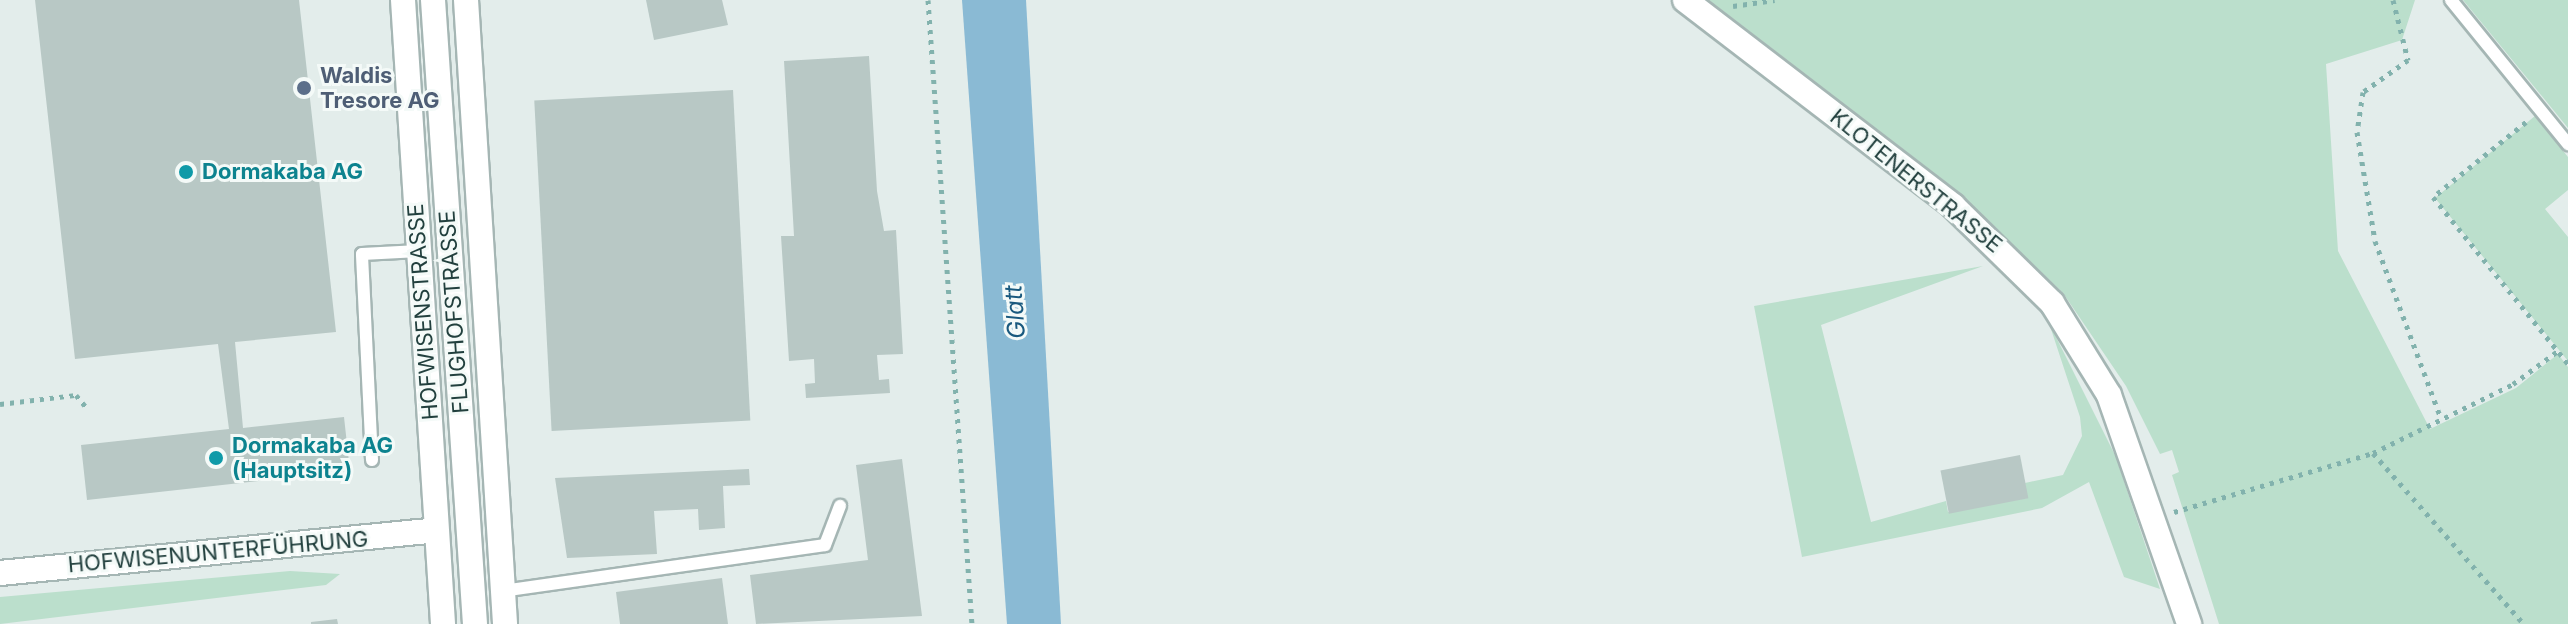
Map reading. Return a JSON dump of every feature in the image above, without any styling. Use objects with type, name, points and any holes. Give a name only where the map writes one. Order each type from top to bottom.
[{"type":"street","name":"HOFWISENSTRASSE","points":[[403,0],[443,624]]},
{"type":"street","name":"FLUGHOFSTRASSE","points":[[433,0],[475,624]]},
{"type":"street","name":"FLUGHOFSTRASSE","points":[[466,0],[505,624]]},
{"type":"street","name":"KLOTENERSTRASSE","points":[[1685,0],[1953,206],[2052,303],[2109,395],[2189,624]]},
{"type":"street","name":"HOFWISENUNTERFÜHRUNG","points":[[0,573],[436,530]]},
{"type":"lane","points":[[2451,0],[2568,144]]},
{"type":"lane","points":[[372,460],[362,254],[419,251]]},
{"type":"lane","points":[[502,591],[825,545],[840,506]]},
{"type":"path","points":[[928,0],[972,624]]},
{"type":"path","points":[[2393,0],[2408,60],[2363,92],[2357,132],[2375,241],[2441,418]]},
{"type":"path","points":[[2521,106],[2531,118],[2433,197],[2568,364]]},
{"type":"path","points":[[2154,518],[2373,453],[2513,384],[2558,351]]},
{"type":"path","points":[[0,404],[76,395],[87,408]]},
{"type":"path","points":[[2373,453],[2524,624]]},
{"type":"green space","points":[[1703,0],[2415,0],[2402,40],[2326,64],[2338,251],[2430,429],[2516,388],[2558,354],[2568,367],[2568,624],[2219,624],[2172,475],[2179,472],[2172,450],[2160,454],[2126,386],[2063,293],[1959,194]]},
{"type":"green space","points":[[2463,0],[2568,0],[2568,128]]},
{"type":"green space","points":[[2535,116],[2568,157],[2568,190],[2545,209],[2568,237],[2568,361],[2435,198]]},
{"type":"green space","points":[[1983,266],[1821,325],[1871,522],[1946,501],[1948,512],[2027,498],[2025,483],[2063,475],[2082,436],[2080,417],[2049,323],[2116,457],[2160,589],[2124,577],[2089,482],[2042,508],[1802,557],[1754,306]]},
{"type":"green space","points":[[290,571],[340,574],[326,585],[0,624],[0,597]]},
{"type":"water","name":"Glatt","points":[[962,0],[1026,0],[1061,624],[1007,624]]},
{"type":"building","name":"Dormakaba AG","points":[[35,0],[299,0],[336,332],[235,342],[243,428],[344,417],[350,471],[87,500],[81,445],[229,429],[218,344],[75,359]]},
{"type":"building","points":[[646,0],[722,0],[728,25],[654,40]]},
{"type":"building","points":[[869,56],[877,191],[884,231],[896,230],[903,354],[877,355],[879,380],[889,379],[890,393],[806,398],[805,384],[815,383],[814,359],[789,361],[781,236],[794,236],[784,61]]},
{"type":"building","points":[[733,90],[750,421],[552,431],[534,100]]},
{"type":"building","points":[[2020,455],[2028,498],[1949,514],[1940,470]]},
{"type":"building","points":[[902,459],[922,616],[756,624],[750,575],[868,560],[856,465]]},
{"type":"building","points":[[749,469],[750,485],[723,486],[725,528],[699,530],[698,509],[654,511],[657,554],[567,558],[555,478]]},
{"type":"building","points":[[722,578],[728,624],[620,624],[616,592]]},
{"type":"building","points":[[337,619],[338,624],[311,624],[311,622]]},
{"type":"place","name":"Waldis Tresore AG","points":[[304,88]]},
{"type":"place","name":"Dormakaba AG","points":[[186,172]]},
{"type":"place","name":"Dormakaba AG (Hauptsitz)","points":[[216,458]]}]
